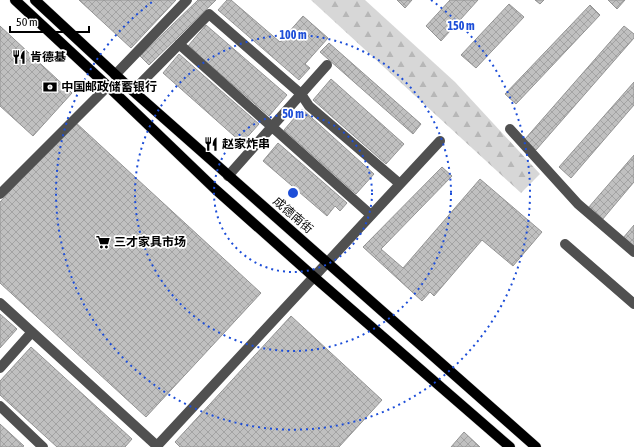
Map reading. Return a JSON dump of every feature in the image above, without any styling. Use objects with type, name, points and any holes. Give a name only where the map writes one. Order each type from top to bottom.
[{"type":"main road","points":[[16,0],[215,189],[510,447]]},
{"type":"main road","name":"成德南街","points":[[35,0],[133,91],[228,176],[536,447]]},
{"type":"street","points":[[115,74],[187,0]]},
{"type":"street","points":[[133,91],[209,14],[301,94],[309,106],[400,184]]},
{"type":"street","points":[[179,44],[371,215]]},
{"type":"street","points":[[228,176],[327,66]]},
{"type":"street","points":[[0,194],[108,86]]},
{"type":"street","points":[[510,129],[578,204],[634,252]]},
{"type":"street","points":[[0,303],[156,446],[440,141]]},
{"type":"street","points":[[565,244],[634,304]]},
{"type":"street","points":[[0,368],[32,332]]},
{"type":"street","points":[[0,406],[44,447]]},
{"type":"green space","points":[[311,0],[365,0],[455,82],[540,174],[521,193]]},
{"type":"building","points":[[79,0],[176,0],[131,48]]},
{"type":"building","points":[[198,0],[216,0],[149,65],[140,56]]},
{"type":"building","points":[[227,0],[231,0],[280,42],[303,16],[328,38],[305,64],[310,68],[299,80],[218,10]]},
{"type":"building","points":[[397,0],[412,0],[405,8]]},
{"type":"building","points":[[450,0],[478,0],[441,41],[426,26]]},
{"type":"building","points":[[535,0],[544,0],[540,4]]},
{"type":"building","points":[[608,0],[625,0],[617,9]]},
{"type":"building","points":[[509,4],[524,17],[476,68],[461,55]]},
{"type":"building","points":[[590,5],[600,15],[516,104],[505,94]]},
{"type":"building","points":[[206,25],[287,95],[269,116],[188,46]]},
{"type":"building","points":[[0,26],[72,93],[33,136],[0,106]]},
{"type":"building","points":[[624,26],[634,34],[634,38],[536,150],[525,139]]},
{"type":"building","points":[[329,43],[421,124],[413,134],[320,52]]},
{"type":"building","points":[[179,54],[259,124],[242,143],[163,73]]},
{"type":"building","points":[[331,79],[404,144],[386,164],[313,100]]},
{"type":"building","points":[[634,82],[634,105],[571,178],[559,167]]},
{"type":"building","points":[[302,109],[374,174],[356,194],[284,130]]},
{"type":"building","name":"三才家具市场","points":[[74,121],[261,293],[146,417],[0,283],[0,202]]},
{"type":"building","points":[[278,143],[347,203],[340,211],[335,206],[327,216],[263,161]]},
{"type":"building","points":[[634,155],[634,182],[602,220],[588,208]]},
{"type":"building","points":[[442,167],[452,176],[381,249],[403,268],[480,179],[542,232],[513,266],[482,240],[434,296],[430,292],[422,301],[363,247]]},
{"type":"building","points":[[634,225],[634,248],[623,238]]},
{"type":"building","points":[[0,314],[17,329],[0,348]]},
{"type":"building","points":[[291,316],[382,400],[339,447],[180,447],[175,442]]},
{"type":"building","points":[[31,347],[132,439],[125,447],[57,447],[0,395],[0,381]]},
{"type":"building","points":[[0,424],[24,446],[0,447]]},
{"type":"building","points":[[464,432],[480,447],[451,447]]},
{"type":"place","name":"肯德基","points":[[19,57]]},
{"type":"place","name":"中国邮政储蓄银行","points":[[50,87]]},
{"type":"place","name":"赵家炸串","points":[[211,144]]},
{"type":"place","name":"三才家具市场","points":[[103,242]]}]
